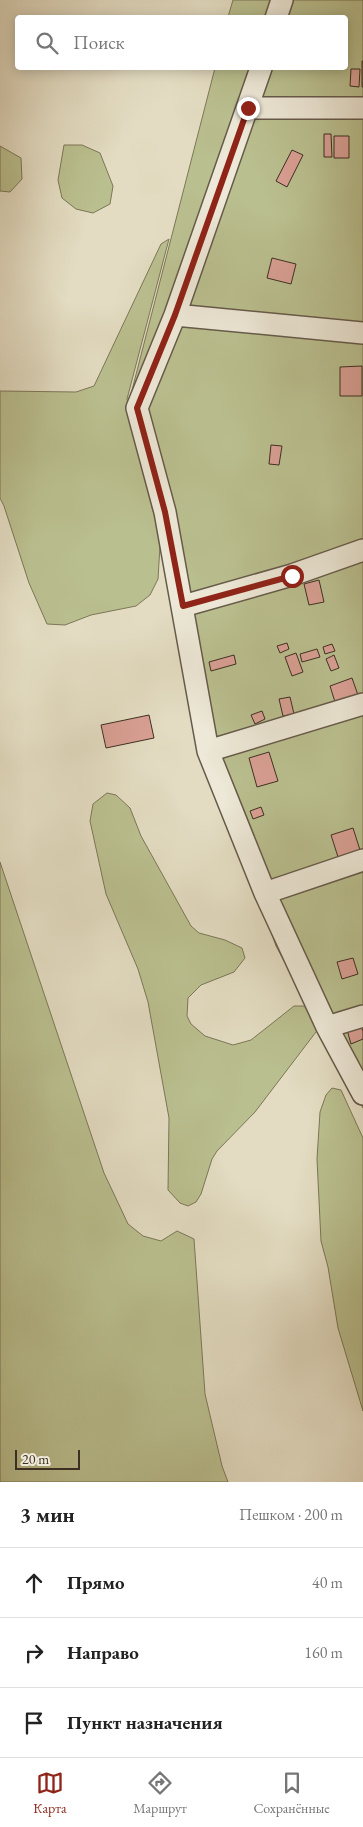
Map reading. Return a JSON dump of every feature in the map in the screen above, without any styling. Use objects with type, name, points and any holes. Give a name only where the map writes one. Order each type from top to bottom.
[{"type":"street","points":[[277,15],[282,0]]},
{"type":"street","points":[[260,70],[175,315],[137,408],[165,512],[208,751],[265,893],[327,1027],[363,1094]]},
{"type":"street","points":[[248,108],[363,108]]},
{"type":"street","points":[[175,315],[363,333]]},
{"type":"street","points":[[183,606],[292,576],[363,550]]},
{"type":"street","points":[[208,751],[363,704]]},
{"type":"street","points":[[265,893],[363,860]]},
{"type":"street","points":[[327,1027],[363,1016]]},
{"type":"green space","points":[[233,0],[363,0],[363,1108],[319,1028],[255,1112],[217,1151],[212,1159],[201,1194],[196,1202],[188,1206],[180,1203],[168,1190],[169,1118],[148,1002],[138,969],[106,894],[90,821],[93,804],[107,793],[116,795],[130,808],[141,836],[191,926],[199,933],[225,940],[242,948],[245,958],[234,972],[201,985],[188,998],[187,1016],[191,1024],[205,1036],[233,1045],[251,1040],[294,1006],[303,1006],[310,1009],[276,946],[208,751],[173,615],[160,546],[158,579],[150,595],[136,606],[91,615],[65,625],[47,624],[29,583],[0,498],[0,391],[76,392],[94,386],[161,244],[169,239],[127,399],[153,511],[131,394],[214,70],[348,70],[348,15],[229,15]]},
{"type":"green space","points":[[64,145],[82,145],[100,153],[113,186],[110,204],[93,213],[76,209],[62,198],[58,180]]},
{"type":"green space","points":[[0,146],[21,158],[22,179],[10,192],[0,191]]},
{"type":"green space","points":[[0,862],[104,1173],[128,1224],[143,1236],[161,1241],[177,1231],[194,1239],[205,1394],[222,1466],[228,1482],[0,1482]]},
{"type":"green space","points":[[332,1088],[341,1090],[363,1138],[363,1411],[338,1328],[328,1267],[321,1241],[317,1159],[320,1112],[326,1095]]},
{"type":"building","points":[[363,61],[363,87],[362,87]]},
{"type":"building","points":[[351,69],[360,69],[359,87],[350,86]]},
{"type":"building","points":[[324,134],[331,134],[332,157],[324,157]]},
{"type":"building","points":[[334,136],[349,136],[349,158],[334,158]]},
{"type":"building","points":[[292,150],[303,155],[287,187],[276,181]]},
{"type":"building","points":[[272,258],[296,264],[291,284],[267,278]]},
{"type":"building","points":[[362,366],[362,396],[340,396],[340,367]]},
{"type":"building","points":[[271,445],[282,446],[279,465],[269,464]]},
{"type":"building","points":[[319,580],[324,602],[309,605],[304,584]]},
{"type":"building","points":[[287,643],[289,649],[280,653],[277,646]]},
{"type":"building","points":[[332,644],[335,651],[325,654],[323,647]]},
{"type":"building","points":[[317,649],[320,657],[302,662],[300,654]]},
{"type":"building","points":[[296,653],[303,672],[292,676],[285,657]]},
{"type":"building","points":[[234,655],[236,664],[211,671],[209,662]]},
{"type":"building","points":[[334,655],[339,668],[331,671],[326,659]]},
{"type":"building","points":[[352,678],[358,695],[335,702],[330,686]]},
{"type":"building","points":[[290,697],[294,714],[283,716],[279,699]]},
{"type":"building","points":[[262,711],[265,719],[255,724],[251,715]]},
{"type":"building","points":[[149,715],[154,738],[106,748],[101,725]]},
{"type":"building","points":[[269,752],[278,781],[257,787],[249,758]]},
{"type":"building","points":[[261,807],[264,815],[253,819],[250,811]]},
{"type":"building","points":[[353,828],[360,850],[338,857],[331,835]]},
{"type":"building","points":[[353,958],[358,974],[342,979],[337,962]]},
{"type":"building","points":[[360,1025],[363,1031],[363,1039],[351,1044],[347,1030]]},
{"type":"route","points":[[248,108],[175,315],[137,408],[165,512],[183,606],[292,576]]}]
